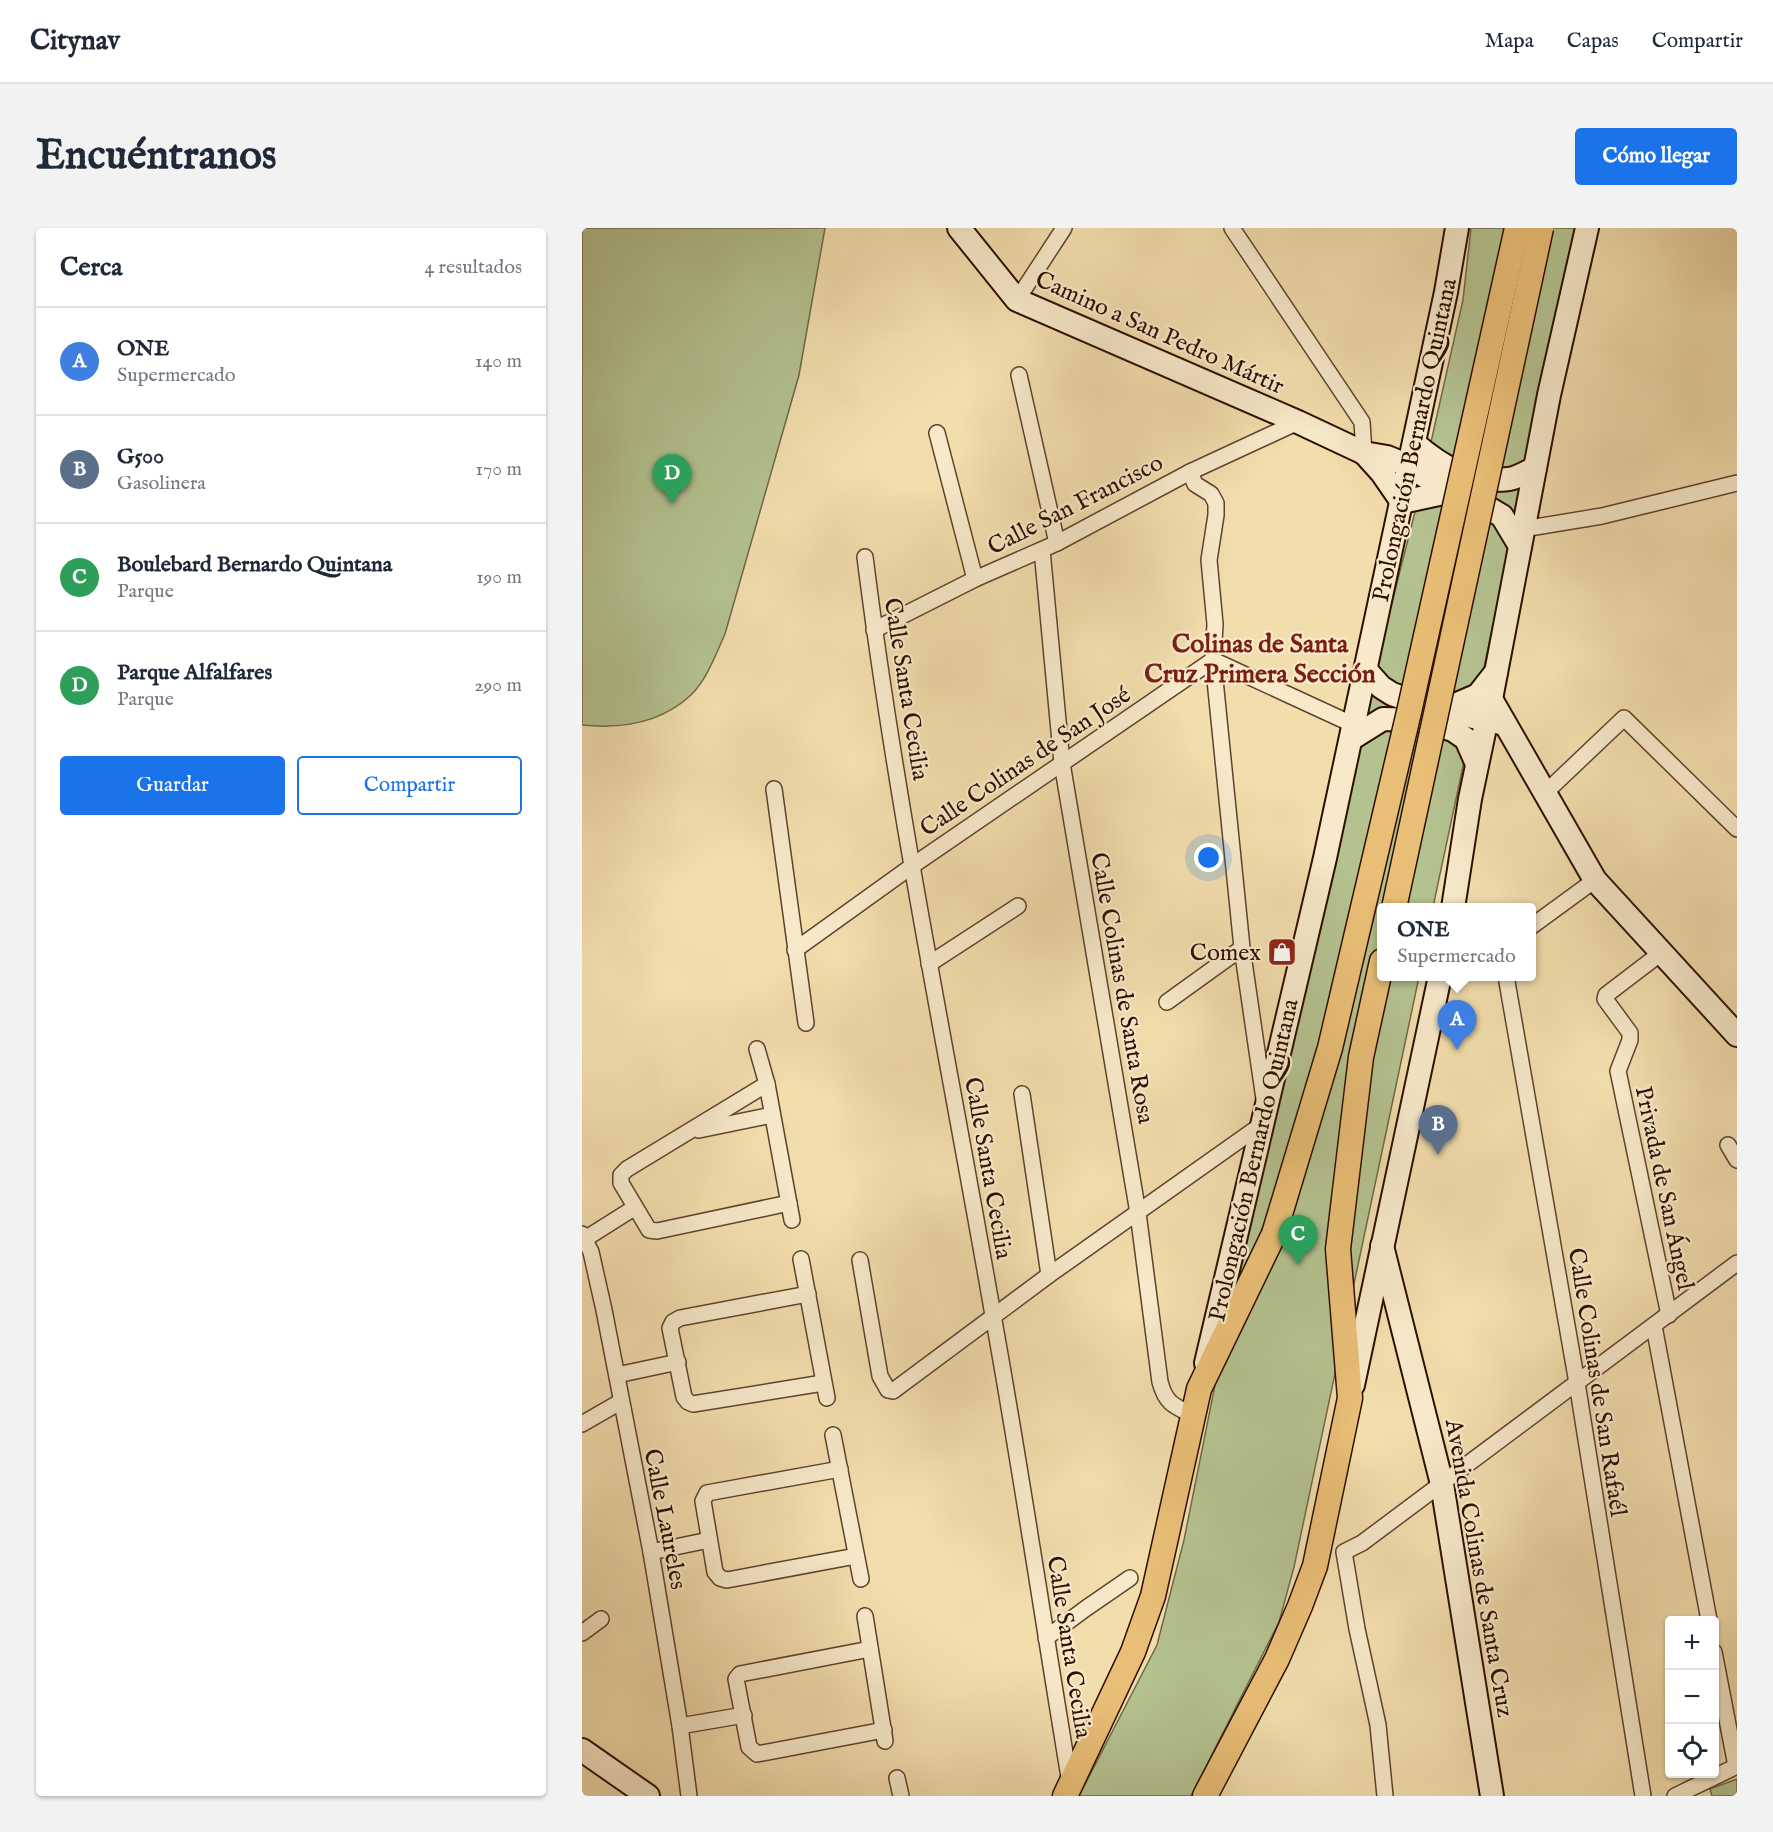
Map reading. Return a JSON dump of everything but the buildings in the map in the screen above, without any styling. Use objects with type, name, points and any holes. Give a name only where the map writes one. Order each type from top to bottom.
[{"type":"main road","points":[[1199,1389],[1274,1234],[1330,1047],[1409,712],[1517,228]]},
{"type":"main road","points":[[1395,903],[1541,228]]},
{"type":"main road","points":[[1205,1796],[1277,1659],[1315,1566],[1350,1398],[1338,1249],[1361,1057],[1378,981]]},
{"type":"main road","name":"Prolongación Bernardo Quintana","points":[[1067,1791],[1133,1652],[1153,1596],[1199,1389]]},
{"type":"street","name":"Camino a San Pedro Mártir","points":[[959,228],[1017,300],[1364,453],[1387,457],[1409,466],[1502,516],[1521,538]]},
{"type":"street","points":[[1017,300],[1064,228]]},
{"type":"street","points":[[1232,228],[1362,422],[1364,453]]},
{"type":"street","name":"Prolongación Bernardo Quintana","points":[[1199,1389],[1353,732],[1457,228]]},
{"type":"street","points":[[1454,903],[1477,764],[1494,715],[1496,672],[1521,538],[1587,228]]},
{"type":"street","points":[[1019,375],[1057,543]]},
{"type":"street","name":"Calle San Francisco","points":[[874,630],[975,579],[1057,543],[1190,472],[1298,423]]},
{"type":"street","points":[[937,433],[975,579]]},
{"type":"street","points":[[1414,443],[1437,463],[1472,478],[1511,479],[1535,468]]},
{"type":"street","name":"Camino a San Pedro Mártir","points":[[1364,453],[1382,473],[1402,502]]},
{"type":"street","points":[[860,1260],[880,1376],[888,1390],[897,1389],[1049,1275],[1138,1213],[1263,1116],[1242,948],[1213,660],[1215,624],[1209,560],[1216,503],[1211,494],[1194,484],[1190,472]]},
{"type":"street","points":[[1521,538],[1737,483]]},
{"type":"street","points":[[1402,502],[1453,491]]},
{"type":"street","name":"Calle Colinas de Santa Rosa","points":[[1042,550],[1062,763],[1138,1213],[1160,1382],[1163,1394],[1170,1404],[1193,1415]]},
{"type":"street","name":"Calle Santa Cecilia","points":[[865,557],[874,630],[912,866],[993,1316],[1046,1638],[1067,1791]]},
{"type":"street","points":[[1213,660],[1353,732],[1383,719],[1420,720],[1453,730],[1466,739],[1477,764]]},
{"type":"street","name":"Calle Colinas de San José","points":[[795,950],[912,866],[1213,660]]},
{"type":"street","points":[[1366,670],[1381,687],[1392,694],[1432,708],[1494,715]]},
{"type":"street","points":[[1432,708],[1457,704],[1478,694],[1496,672]]},
{"type":"street","points":[[1494,715],[1545,793],[1595,880],[1737,1035]]},
{"type":"street","points":[[1545,793],[1623,717],[1737,830]]},
{"type":"street","points":[[774,789],[806,1023]]},
{"type":"street","points":[[1536,923],[1595,880]]},
{"type":"street","points":[[929,964],[1018,906]]},
{"type":"street","points":[[1167,1002],[1242,948]]},
{"type":"street","name":"Privada de San Ángel","points":[[1661,953],[1606,995],[1606,1001],[1630,1036],[1618,1071],[1669,1315]]},
{"type":"street","points":[[1350,1398],[1439,981]]},
{"type":"street","name":"Calle Colinas de San Rafaél","points":[[1507,981],[1576,1383],[1643,1796]]},
{"type":"street","points":[[757,1049],[767,1084],[792,1220]]},
{"type":"street","points":[[767,1084],[627,1169],[621,1176],[621,1183],[648,1230],[657,1231],[789,1203]]},
{"type":"street","points":[[1022,1094],[1049,1275]]},
{"type":"street","points":[[689,1132],[772,1115]]},
{"type":"street","points":[[1728,1145],[1737,1160]]},
{"type":"street","points":[[586,1242],[634,1208]]},
{"type":"street","name":"Calle Laureles","points":[[586,1242],[617,1375],[620,1402],[651,1552],[680,1725],[689,1796]]},
{"type":"street","name":"Avenida Colinas de Santa Cruz","points":[[1382,1246],[1442,1484],[1492,1796]]},
{"type":"street","points":[[801,1259],[827,1398]]},
{"type":"street","points":[[1385,1796],[1378,1725],[1357,1629],[1344,1552],[1362,1543],[1737,1263]]},
{"type":"street","points":[[808,1294],[676,1319],[670,1328],[684,1397],[693,1404],[824,1383]]},
{"type":"street","points":[[1654,1326],[1708,1616]]},
{"type":"street","points":[[617,1375],[678,1362]]},
{"type":"street","points":[[582,1424],[620,1402]]},
{"type":"street","points":[[833,1436],[861,1579]]},
{"type":"street","points":[[840,1469],[707,1493],[703,1501],[715,1572],[724,1580],[856,1557]]},
{"type":"street","points":[[651,1552],[710,1540]]},
{"type":"street","points":[[1046,1638],[1130,1578]]},
{"type":"street","points":[[865,1616],[885,1736],[757,1754],[749,1747],[736,1679],[740,1674],[870,1649]]},
{"type":"street","points":[[582,1633],[601,1619]]},
{"type":"street","points":[[1675,1796],[1736,1766],[1717,1670]]},
{"type":"street","points":[[680,1725],[744,1715]]},
{"type":"street","points":[[582,1750],[648,1796]]},
{"type":"street","points":[[897,1778],[901,1796]]},
{"type":"green space","points":[[582,228],[825,228],[799,375],[725,634],[711,666],[691,695],[654,718],[626,725],[582,725]]},
{"type":"green space","points":[[1471,228],[1582,228],[1512,536],[1434,903],[1377,903],[1377,981],[1418,981],[1294,1567],[1279,1622],[1191,1796],[1079,1796],[1157,1645],[1184,1540],[1294,990],[1417,504],[1463,300]]},
{"type":"green space","points":[[1737,1779],[1737,1796],[1712,1796],[1710,1789]]},
{"type":"place","name":"Parque Alfalfares","points":[[672,504]]},
{"type":"place","name":"Comex","points":[[1282,952]]},
{"type":"place","name":"ONE","points":[[1457,1050]]},
{"type":"place","name":"G500","points":[[1438,1155]]},
{"type":"place","name":"Boulebard Bernardo Quintana","points":[[1298,1265]]},
{"type":"district","name":"Colinas de Santa Cruz Primera Sección","points":[[1260,658]]}]
